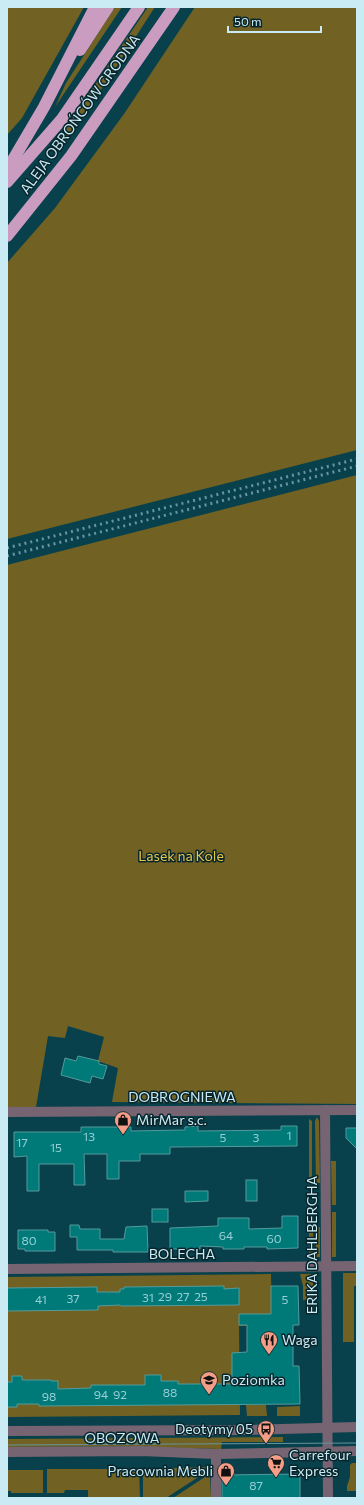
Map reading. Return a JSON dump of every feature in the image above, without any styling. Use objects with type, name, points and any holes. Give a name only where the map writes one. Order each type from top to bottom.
[{"type":"highway","points":[[44,107],[94,7]]},
{"type":"highway","points":[[7,170],[44,107],[108,7]]},
{"type":"highway","name":"ALEJA OBROŃCÓW GRODNA","points":[[7,182],[62,119],[139,7]]},
{"type":"highway","name":"ALEJA OBROŃCÓW GRODNA","points":[[7,236],[71,156],[174,7]]},
{"type":"street","name":"ERIKA DAHLBERGHA","points":[[325,1110],[328,1498]]},
{"type":"street","name":"DOBROGNIEWA","points":[[7,1112],[357,1110]]},
{"type":"street","name":"BOLECHA","points":[[7,1270],[357,1266]]},
{"type":"street","name":"OBOZOWA","points":[[7,1431],[244,1430],[357,1427]]},
{"type":"street","name":"OBOZOWA","points":[[7,1452],[141,1451],[216,1454],[357,1451]]},
{"type":"street","points":[[216,1454],[216,1498]]},
{"type":"green space","points":[[7,7],[84,7],[22,118],[7,135]]},
{"type":"green space","points":[[115,7],[122,7],[55,107],[66,83]]},
{"type":"green space","points":[[148,7],[155,7],[107,81],[65,140],[59,138]]},
{"type":"green space","points":[[195,7],[357,7],[357,450],[7,539],[7,263],[55,208],[124,114]]},
{"type":"green space","name":"Lasek na Kole","points":[[357,475],[357,1104],[112,1102],[118,1068],[98,1061],[104,1037],[68,1026],[65,1038],[48,1036],[36,1107],[7,1107],[7,565]]},
{"type":"green space","points":[[317,1117],[319,1121],[320,1183],[316,1183],[315,1121]]},
{"type":"green space","points":[[309,1119],[312,1121],[312,1183],[309,1183]]},
{"type":"green space","points":[[331,1161],[336,1161],[336,1205],[332,1205]]},
{"type":"green space","points":[[332,1212],[336,1212],[336,1257],[332,1257]]},
{"type":"green space","points":[[309,1227],[313,1227],[313,1259],[309,1260]]},
{"type":"green space","points":[[316,1227],[320,1227],[320,1257],[316,1257]]},
{"type":"green space","points":[[343,1273],[357,1273],[357,1286],[354,1286],[354,1342],[343,1342]]},
{"type":"green space","points":[[271,1274],[272,1325],[239,1326],[240,1415],[7,1417],[7,1277]]},
{"type":"green space","points":[[300,1274],[311,1274],[313,1278],[313,1300],[303,1300],[303,1286]]},
{"type":"green space","points":[[246,1405],[266,1405],[267,1416],[247,1416]]},
{"type":"green space","points":[[300,1406],[300,1416],[277,1416],[277,1407]]},
{"type":"green space","points":[[283,1437],[283,1442],[222,1442],[221,1449],[148,1446],[7,1447],[7,1439]]},
{"type":"green space","points":[[352,1463],[357,1463],[357,1491],[347,1491],[350,1477],[350,1465]]},
{"type":"green space","points":[[210,1467],[206,1472],[166,1498],[143,1498],[143,1469]]},
{"type":"green space","points":[[47,1469],[139,1469],[140,1498],[88,1498],[88,1490],[65,1490],[64,1493],[47,1493]]},
{"type":"green space","points":[[7,1470],[43,1470],[43,1493],[11,1493],[11,1491],[7,1491]]},
{"type":"green space","points":[[210,1475],[211,1498],[173,1498]]},
{"type":"building","points":[[78,1056],[99,1061],[99,1064],[107,1066],[103,1079],[92,1076],[90,1083],[61,1075],[65,1058],[76,1061]]},
{"type":"building","points":[[198,1126],[198,1131],[281,1130],[281,1126],[297,1126],[297,1146],[170,1147],[170,1154],[140,1154],[140,1161],[119,1161],[119,1179],[107,1179],[107,1154],[84,1154],[85,1185],[74,1185],[74,1164],[39,1164],[39,1191],[27,1191],[27,1156],[14,1157],[14,1132],[81,1132],[81,1127],[131,1127],[131,1131],[185,1130],[185,1127]]},
{"type":"building","points":[[346,1128],[357,1128],[357,1149],[346,1138]]},
{"type":"building","points":[[246,1180],[257,1180],[257,1201],[246,1201]]},
{"type":"building","points":[[185,1191],[208,1191],[208,1201],[185,1202]]},
{"type":"building","points":[[152,1209],[168,1209],[168,1222],[152,1222]]},
{"type":"building","points":[[282,1216],[298,1216],[298,1248],[267,1249],[267,1247],[244,1247],[244,1249],[223,1249],[223,1247],[200,1246],[200,1249],[170,1249],[170,1228],[218,1226],[218,1218],[249,1218],[249,1229],[282,1228]]},
{"type":"building","points":[[70,1225],[79,1225],[80,1229],[100,1229],[100,1239],[124,1239],[126,1227],[147,1226],[148,1252],[77,1250],[77,1237],[70,1237]]},
{"type":"building","points":[[18,1230],[48,1230],[48,1232],[55,1232],[55,1251],[25,1251],[25,1249],[18,1249]]},
{"type":"building","points":[[224,1286],[224,1289],[239,1288],[239,1305],[120,1305],[98,1306],[98,1310],[7,1311],[7,1288],[97,1287],[97,1292],[120,1292],[120,1289],[124,1289],[124,1287]]},
{"type":"building","points":[[271,1286],[298,1286],[299,1325],[293,1325],[293,1366],[299,1366],[300,1404],[39,1406],[39,1404],[17,1404],[17,1407],[7,1407],[7,1382],[12,1382],[12,1376],[22,1376],[22,1380],[58,1381],[58,1389],[91,1388],[91,1385],[145,1385],[145,1375],[161,1375],[161,1381],[178,1381],[178,1384],[232,1384],[232,1353],[247,1352],[247,1325],[239,1325],[239,1314],[271,1314]]},
{"type":"building","points":[[300,1474],[300,1498],[222,1498],[222,1475]]},
{"type":"tram line","points":[[7,1445],[357,1443]]},
{"type":"railway","points":[[7,548],[357,459]]},
{"type":"railway","points":[[7,556],[357,466]]},
{"type":"place","name":"MirMar s.c.","points":[[123,1135]]},
{"type":"place","name":"Waga","points":[[269,1355]]},
{"type":"place","name":"Poziomka","points":[[209,1395]]},
{"type":"place","name":"Deotymy 05","points":[[266,1444]]},
{"type":"place","name":"Carrefour Express","points":[[276,1478]]},
{"type":"place","name":"Pracownia Mebli","points":[[226,1486]]}]
